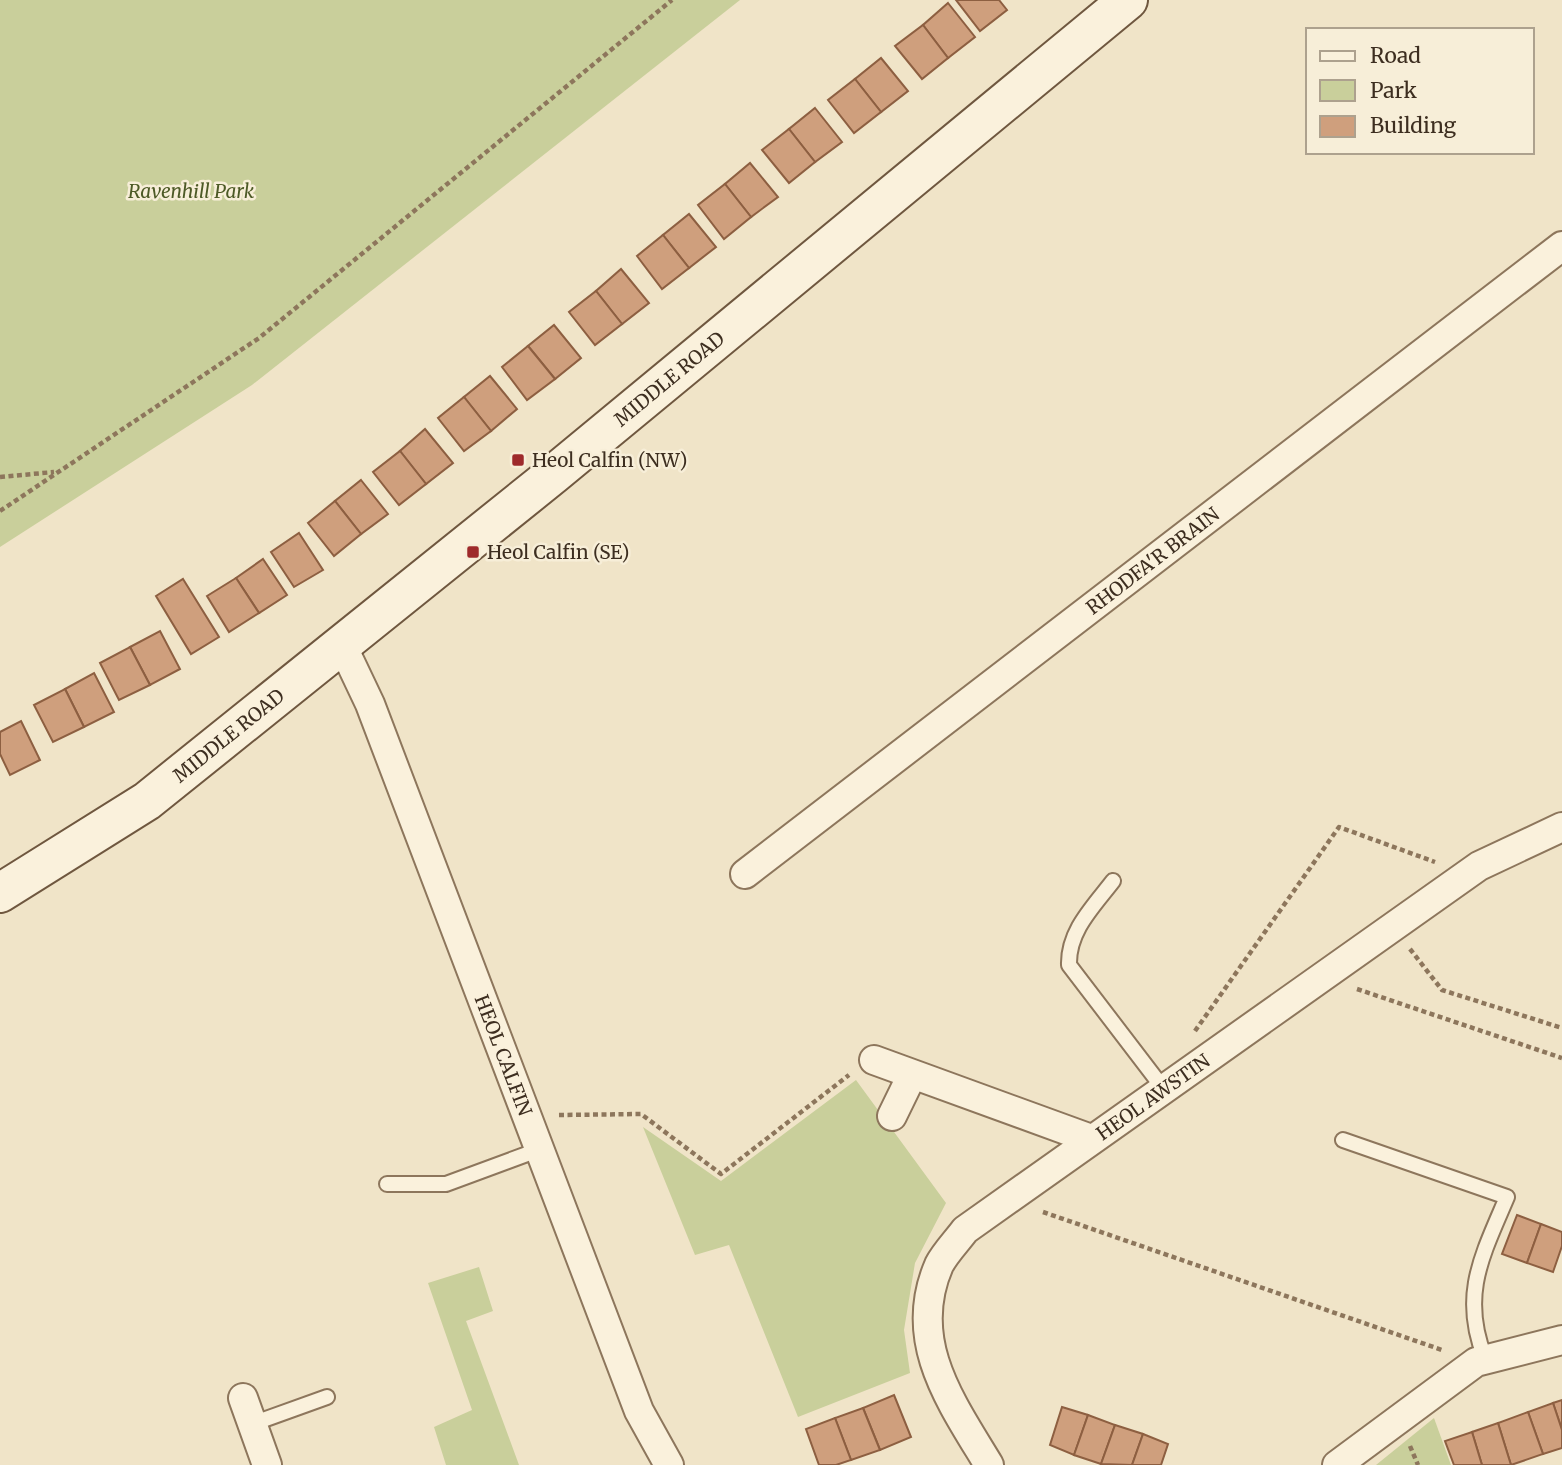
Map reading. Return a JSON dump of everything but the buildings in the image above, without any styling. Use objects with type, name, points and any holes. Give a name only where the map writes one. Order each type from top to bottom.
[{"type":"street","name":"MIDDLE ROAD","points":[[0,893],[147,801],[564,466],[1128,0]]},
{"type":"street","name":"RHODFA'R BRAIN","points":[[745,874],[1562,246]]},
{"type":"street","name":"HEOL CALFIN","points":[[342,645],[370,704],[639,1411],[669,1465]]},
{"type":"street","name":"HEOL AWSTIN","points":[[989,1465],[933,1364],[926,1317],[940,1264],[965,1230],[1468,874],[1562,827]]},
{"type":"street","points":[[874,1060],[1091,1139]]},
{"type":"street","points":[[892,1116],[912,1075]]},
{"type":"street","points":[[1337,1465],[1480,1360],[1562,1340]]},
{"type":"street","points":[[247,1411],[262,1464]]},
{"type":"lane","points":[[1113,881],[1081,923],[1069,951],[1069,965],[1163,1088]]},
{"type":"lane","points":[[387,1184],[446,1184],[533,1138]]},
{"type":"lane","points":[[1343,1140],[1507,1197],[1472,1287],[1480,1360]]},
{"type":"lane","points":[[247,1411],[327,1396]]},
{"type":"path","points":[[0,511],[54,472],[259,338],[672,0]]},
{"type":"path","points":[[0,477],[54,472]]},
{"type":"path","points":[[1202,1061],[1194,1028],[1339,827],[1468,874]]},
{"type":"path","points":[[1393,928],[1442,990],[1562,1028]]},
{"type":"path","points":[[1322,977],[1562,1058]]},
{"type":"path","points":[[533,1138],[565,1113],[641,1114],[721,1174],[856,1070],[874,1060]]},
{"type":"path","points":[[1008,1199],[1480,1360]]},
{"type":"green space","name":"Ravenhill Park","points":[[0,0],[740,0],[252,385],[0,547]]},
{"type":"green space","points":[[856,1080],[946,1203],[915,1263],[904,1330],[910,1373],[798,1417],[729,1245],[695,1255],[643,1127],[721,1181]]},
{"type":"green space","points":[[479,1267],[493,1311],[466,1321],[519,1465],[446,1465],[434,1427],[472,1410],[428,1283]]},
{"type":"green space","points":[[1434,1418],[1451,1465],[1376,1465]]},
{"type":"place","name":"Heol Calfin (NW)","points":[[518,460]]},
{"type":"place","name":"Heol Calfin (SE)","points":[[473,552]]}]
